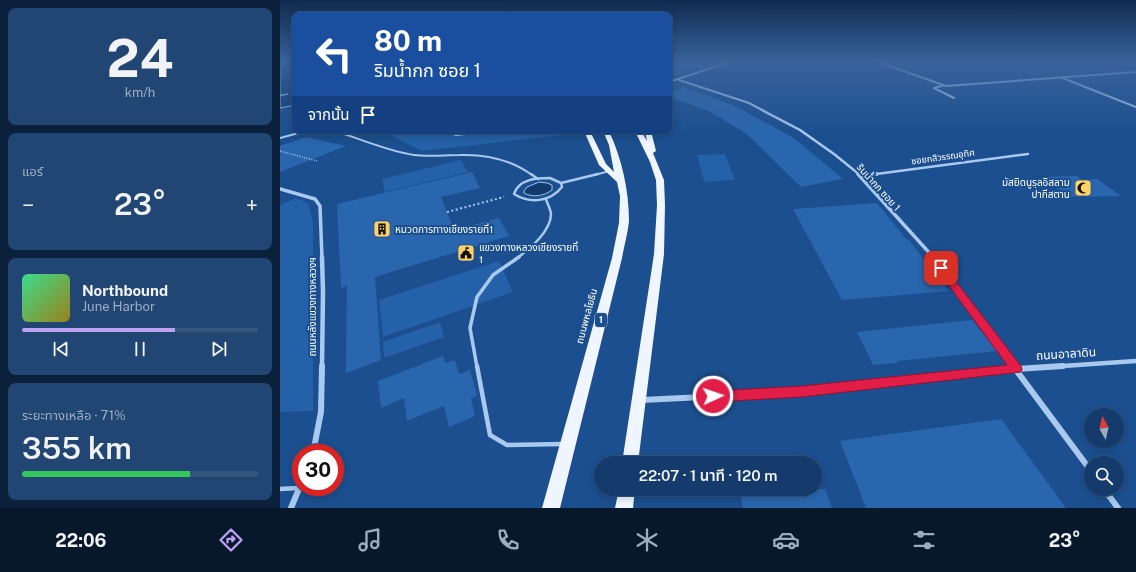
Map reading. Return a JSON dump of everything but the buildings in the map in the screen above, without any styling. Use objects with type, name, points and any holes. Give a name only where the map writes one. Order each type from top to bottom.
[{"type":"main road","points":[[588,134],[603,165],[620,181]]},
{"type":"main road","name":"ถนนพหลโยธิน","points":[[551,508],[618,258],[624,223],[624,196],[612,145],[607,134]]},
{"type":"main road","points":[[640,134],[654,162]]},
{"type":"main road","points":[[631,456],[659,254],[661,205],[660,180],[654,162],[649,134]]},
{"type":"main road","points":[[624,508],[626,496]]},
{"type":"street","name":"ริมน้ำกก ซอย 1","points":[[693,85],[749,103],[800,130],[834,154],[861,176],[902,224],[933,257],[964,301],[1084,461]]},
{"type":"street","points":[[954,98],[934,88],[964,85]]},
{"type":"street","points":[[1079,85],[1136,107]]},
{"type":"street","name":"ซอยกสิวรรณอุทิศ","points":[[861,176],[1028,154]]},
{"type":"street","name":"ถนนหลังแขวงทางหลวงฯ","points":[[280,189],[315,199],[320,206],[323,292],[321,412],[315,444]]},
{"type":"street","name":"ถนนอาลาดิน","points":[[638,400],[802,392],[1016,369],[1136,361]]},
{"type":"street","points":[[291,508],[296,496]]},
{"type":"street","points":[[1109,496],[1118,508]]},
{"type":"lane","points":[[280,138],[295,134]]},
{"type":"lane","points":[[345,134],[415,155],[473,155],[492,157],[510,162],[538,179]]},
{"type":"lane","points":[[454,134],[465,134]]},
{"type":"lane","points":[[561,183],[562,187],[558,193],[546,199],[529,201],[519,199],[514,194],[514,190],[519,185],[538,179],[550,178],[561,183],[610,171]]},
{"type":"lane","points":[[546,199],[551,214],[545,232],[529,250],[494,276],[477,297],[470,328],[490,435],[507,444],[568,444]]},
{"type":"lane","points":[[280,489],[292,487]]},
{"type":"path","points":[[280,151],[317,161]]},
{"type":"path","points":[[447,212],[514,194]]},
{"type":"shaded area","points":[[280,85],[292,85],[292,106],[280,108],[280,96],[288,94],[280,95]]},
{"type":"shaded area","points":[[388,134],[570,134],[422,151]]},
{"type":"shaded area","points":[[725,154],[735,180],[704,182],[697,155]]},
{"type":"shaded area","points":[[461,160],[468,172],[385,192],[382,179]]},
{"type":"shaded area","points":[[539,182],[552,185],[552,190],[546,194],[538,196],[527,195],[524,193],[527,187]]},
{"type":"shaded area","points":[[296,198],[308,203],[313,221],[313,411],[280,412],[280,205]]},
{"type":"shaded area","points":[[499,261],[513,292],[383,337],[379,300]]},
{"type":"shaded area","points":[[440,322],[444,337],[384,358],[383,342]]},
{"type":"place","name":"มัสยิดนูรุลอิสลาม ปากีสตาน","points":[[1083,188]]},
{"type":"place","name":"หมวดการทางเชียงรายที่1","points":[[382,229]]},
{"type":"place","name":"แขวงทางหลวงเชียงรายที่ 1","points":[[466,253]]},
{"type":"route","points":[[713,396],[802,392],[1016,369],[964,301],[941,268]]}]
